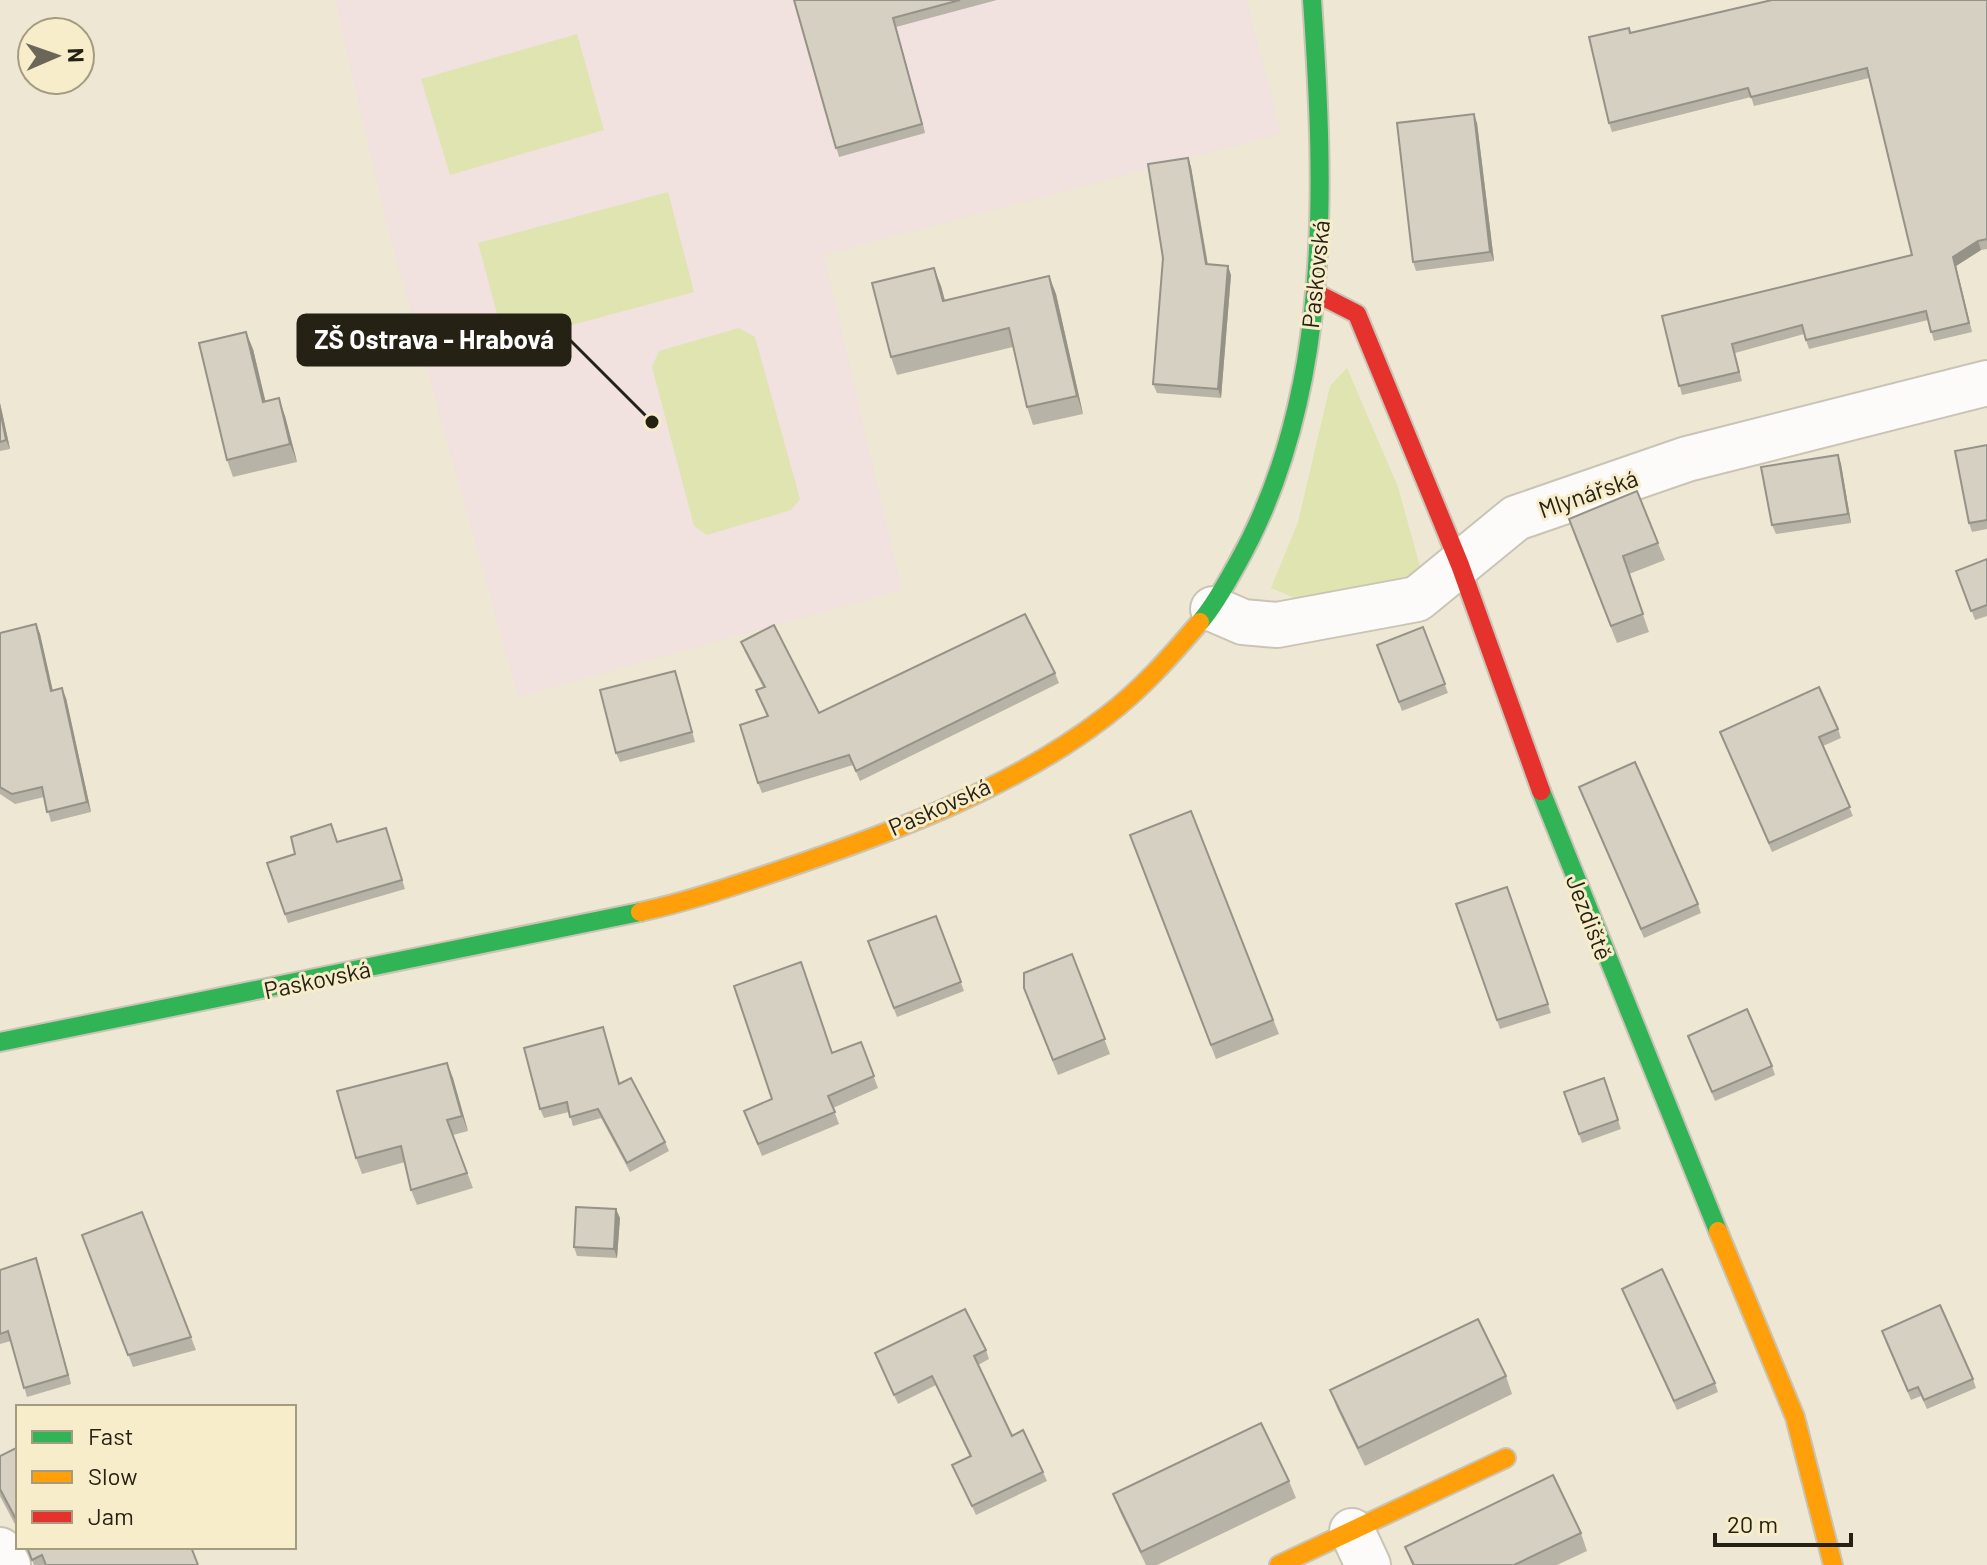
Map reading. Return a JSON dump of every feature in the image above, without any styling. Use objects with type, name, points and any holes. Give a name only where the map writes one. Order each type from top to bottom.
[{"type":"main road","name":"Paskovská","points":[[0,1042],[561,931],[669,906],[766,876],[911,820],[1037,760],[1097,721],[1151,680],[1213,609],[1251,546],[1276,476],[1295,405],[1316,293],[1322,185],[1317,1]]},
{"type":"main road","name":"Jezdiště","points":[[1316,293],[1357,314],[1460,565],[1521,740],[1620,995],[1795,1417],[1833,1565]]},
{"type":"main road","points":[[1279,1565],[1360,1548],[1506,1458]]},
{"type":"street","name":"Mlynářská","points":[[1213,609],[1243,622],[1277,625],[1417,599],[1516,518],[1687,459],[1987,383]]},
{"type":"street","points":[[0,1550],[8,1565]]},
{"type":"shaded area","points":[[335,0],[1247,0],[1280,129],[1277,135],[824,255],[902,590],[518,697],[386,222]]},
{"type":"green space","points":[[577,34],[604,130],[450,175],[421,79]]},
{"type":"green space","points":[[668,192],[694,292],[505,343],[478,243]]},
{"type":"green space","points":[[739,328],[755,337],[800,499],[791,510],[707,535],[694,526],[652,367],[659,351]]},
{"type":"green space","points":[[1347,368],[1398,487],[1422,574],[1388,588],[1300,600],[1271,588],[1298,522],[1330,386]]},
{"type":"building","points":[[794,0],[960,0],[893,18],[922,124],[836,148]]},
{"type":"building","points":[[1772,0],[1987,0],[1987,239],[1978,241],[1953,257],[1969,323],[1931,332],[1926,311],[1806,340],[1802,325],[1732,344],[1739,372],[1679,386],[1662,316],[1912,255],[1867,68],[1751,97],[1748,88],[1609,123],[1589,37],[1629,28],[1630,33]]},
{"type":"building","points":[[1474,114],[1490,252],[1413,262],[1397,123]]},
{"type":"building","points":[[1188,158],[1206,264],[1228,266],[1218,389],[1153,384],[1163,258],[1148,164]]},
{"type":"building","points":[[934,268],[943,301],[1049,276],[1077,396],[1027,407],[1009,328],[891,357],[872,283]]},
{"type":"building","points":[[246,332],[263,402],[279,398],[290,444],[227,460],[199,343]]},
{"type":"building","points":[[0,410],[6,440],[0,442]]},
{"type":"building","points":[[1987,445],[1987,520],[1969,523],[1955,451]]},
{"type":"building","points":[[1838,455],[1848,514],[1772,525],[1761,467]]},
{"type":"building","points":[[1637,491],[1658,543],[1623,556],[1643,614],[1611,626],[1569,519]]},
{"type":"building","points":[[1987,559],[1987,605],[1971,611],[1956,571]]},
{"type":"building","points":[[1025,614],[1055,673],[856,771],[849,755],[758,783],[740,725],[768,716],[756,690],[765,687],[741,642],[774,625],[819,713]]},
{"type":"building","points":[[36,624],[51,691],[62,688],[87,802],[47,812],[42,787],[12,794],[0,787],[0,633]]},
{"type":"building","points":[[1423,627],[1445,684],[1399,702],[1377,645]]},
{"type":"building","points":[[675,671],[692,732],[616,753],[600,690]]},
{"type":"building","points":[[1819,687],[1838,729],[1819,737],[1850,807],[1769,843],[1720,732]]},
{"type":"building","points":[[1635,762],[1698,904],[1641,929],[1579,787]]},
{"type":"building","points":[[1191,811],[1273,1020],[1211,1045],[1130,835]]},
{"type":"building","points":[[331,824],[337,842],[386,828],[402,880],[285,914],[267,863],[295,854],[291,837]]},
{"type":"building","points":[[1507,887],[1548,1004],[1497,1020],[1456,904]]},
{"type":"building","points":[[936,916],[961,982],[894,1008],[868,941]]},
{"type":"building","points":[[1072,954],[1105,1039],[1053,1060],[1024,988],[1024,973]]},
{"type":"building","points":[[801,962],[832,1053],[861,1042],[874,1076],[828,1096],[835,1112],[758,1144],[744,1111],[772,1099],[734,986]]},
{"type":"building","points":[[1747,1009],[1772,1066],[1712,1092],[1688,1036]]},
{"type":"building","points":[[603,1027],[619,1084],[631,1078],[665,1142],[627,1163],[598,1109],[570,1117],[567,1102],[540,1109],[524,1048]]},
{"type":"building","points":[[447,1063],[462,1116],[447,1120],[467,1173],[411,1190],[401,1146],[356,1158],[337,1091]]},
{"type":"building","points":[[1604,1078],[1618,1120],[1579,1134],[1564,1092]]},
{"type":"building","points":[[576,1207],[616,1209],[614,1249],[574,1247]]},
{"type":"building","points":[[142,1212],[191,1337],[128,1355],[82,1235]]},
{"type":"building","points":[[36,1258],[68,1375],[24,1388],[8,1331],[0,1334],[0,1270]]},
{"type":"building","points":[[1662,1269],[1715,1383],[1674,1401],[1622,1289]]},
{"type":"building","points":[[1940,1305],[1973,1379],[1924,1400],[1918,1387],[1908,1391],[1882,1331]]},
{"type":"building","points":[[965,1309],[986,1350],[974,1356],[1012,1436],[1023,1430],[1043,1472],[972,1506],[952,1465],[971,1456],[932,1376],[894,1395],[875,1353]]},
{"type":"building","points":[[1478,1319],[1506,1376],[1358,1448],[1330,1390]]},
{"type":"building","points":[[1261,1423],[1289,1481],[1141,1552],[1113,1494]]},
{"type":"building","points":[[16,1448],[16,1519],[0,1489],[0,1456]]},
{"type":"building","points":[[1553,1475],[1581,1533],[1514,1565],[1414,1565],[1405,1547]]},
{"type":"building","points":[[28,1549],[192,1549],[198,1565],[46,1565],[42,1555],[32,1560]]},
{"type":"traffic: fast","points":[[1200,622],[1236,566],[1268,501],[1291,432],[1306,362],[1315,290],[1319,217],[1312,0]]},
{"type":"traffic: fast","points":[[1541,791],[1718,1231]]},
{"type":"traffic: fast","points":[[0,1042],[640,912]]},
{"type":"traffic: slow","points":[[640,912],[708,894],[818,857],[904,826],[989,788],[1029,767],[1105,717],[1143,684],[1200,622]]},
{"type":"traffic: slow","points":[[1718,1231],[1795,1417],[1833,1565]]},
{"type":"traffic: slow","points":[[1279,1565],[1506,1458]]},
{"type":"traffic: jam","points":[[1316,293],[1357,314],[1460,565],[1541,791]]},
{"type":"place","name":"ZŠ Ostrava - Hrabová","points":[[652,422]]}]
